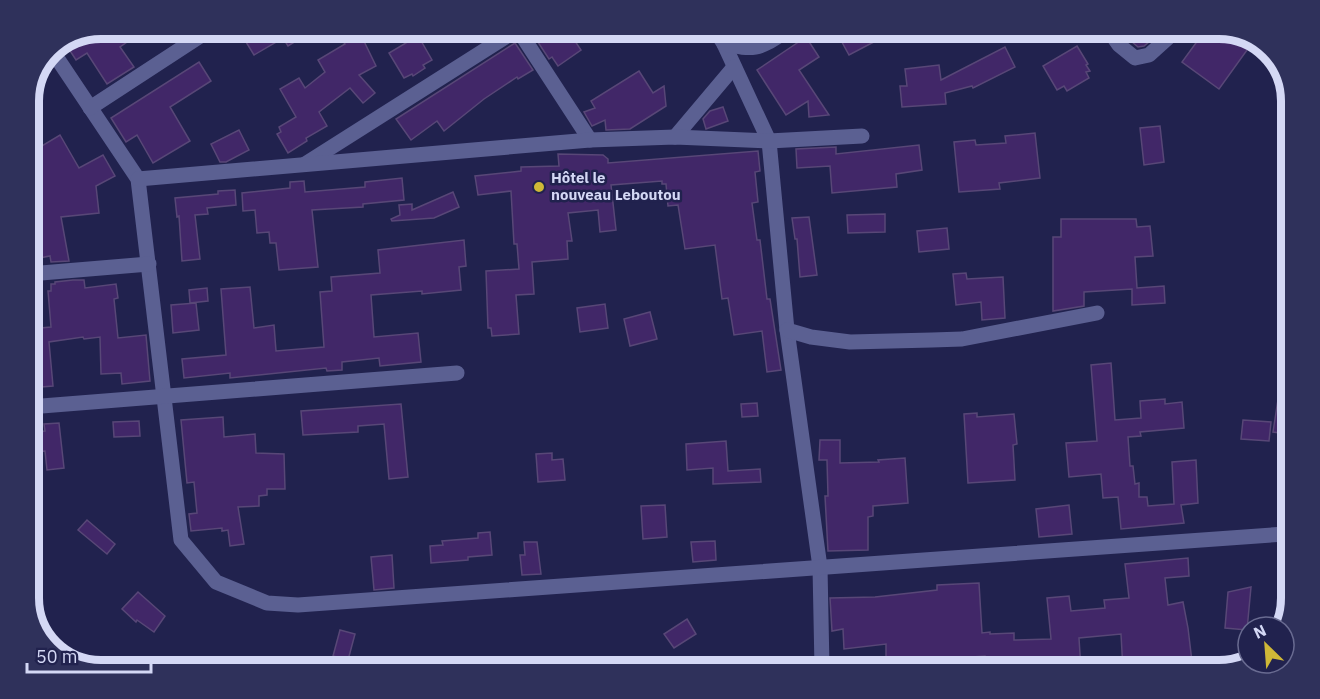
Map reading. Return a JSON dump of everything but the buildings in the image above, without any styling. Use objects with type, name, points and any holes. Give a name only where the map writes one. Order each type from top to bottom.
[{"type":"street","points":[[90,108],[196,39]]},
{"type":"street","points":[[303,165],[504,39]]},
{"type":"street","points":[[522,39],[590,140]]},
{"type":"street","points":[[721,39],[769,141],[787,330],[820,567],[822,660]]},
{"type":"street","points":[[724,39],[749,49],[774,39]]},
{"type":"street","points":[[1115,39],[1135,58],[1149,55],[1167,39]]},
{"type":"street","points":[[57,58],[138,179],[181,540],[216,582],[267,603],[298,605],[1281,534]]},
{"type":"street","points":[[675,137],[734,66]]},
{"type":"street","points":[[138,179],[590,140],[675,137],[769,141],[862,136]]},
{"type":"street","points":[[39,273],[149,264]]},
{"type":"street","points":[[787,330],[811,337],[850,342],[962,339],[1098,313]]},
{"type":"street","points":[[39,406],[457,373]]},
{"type":"place","name":"Hôtel le nouveau Leboutou","points":[[539,187]]}]
